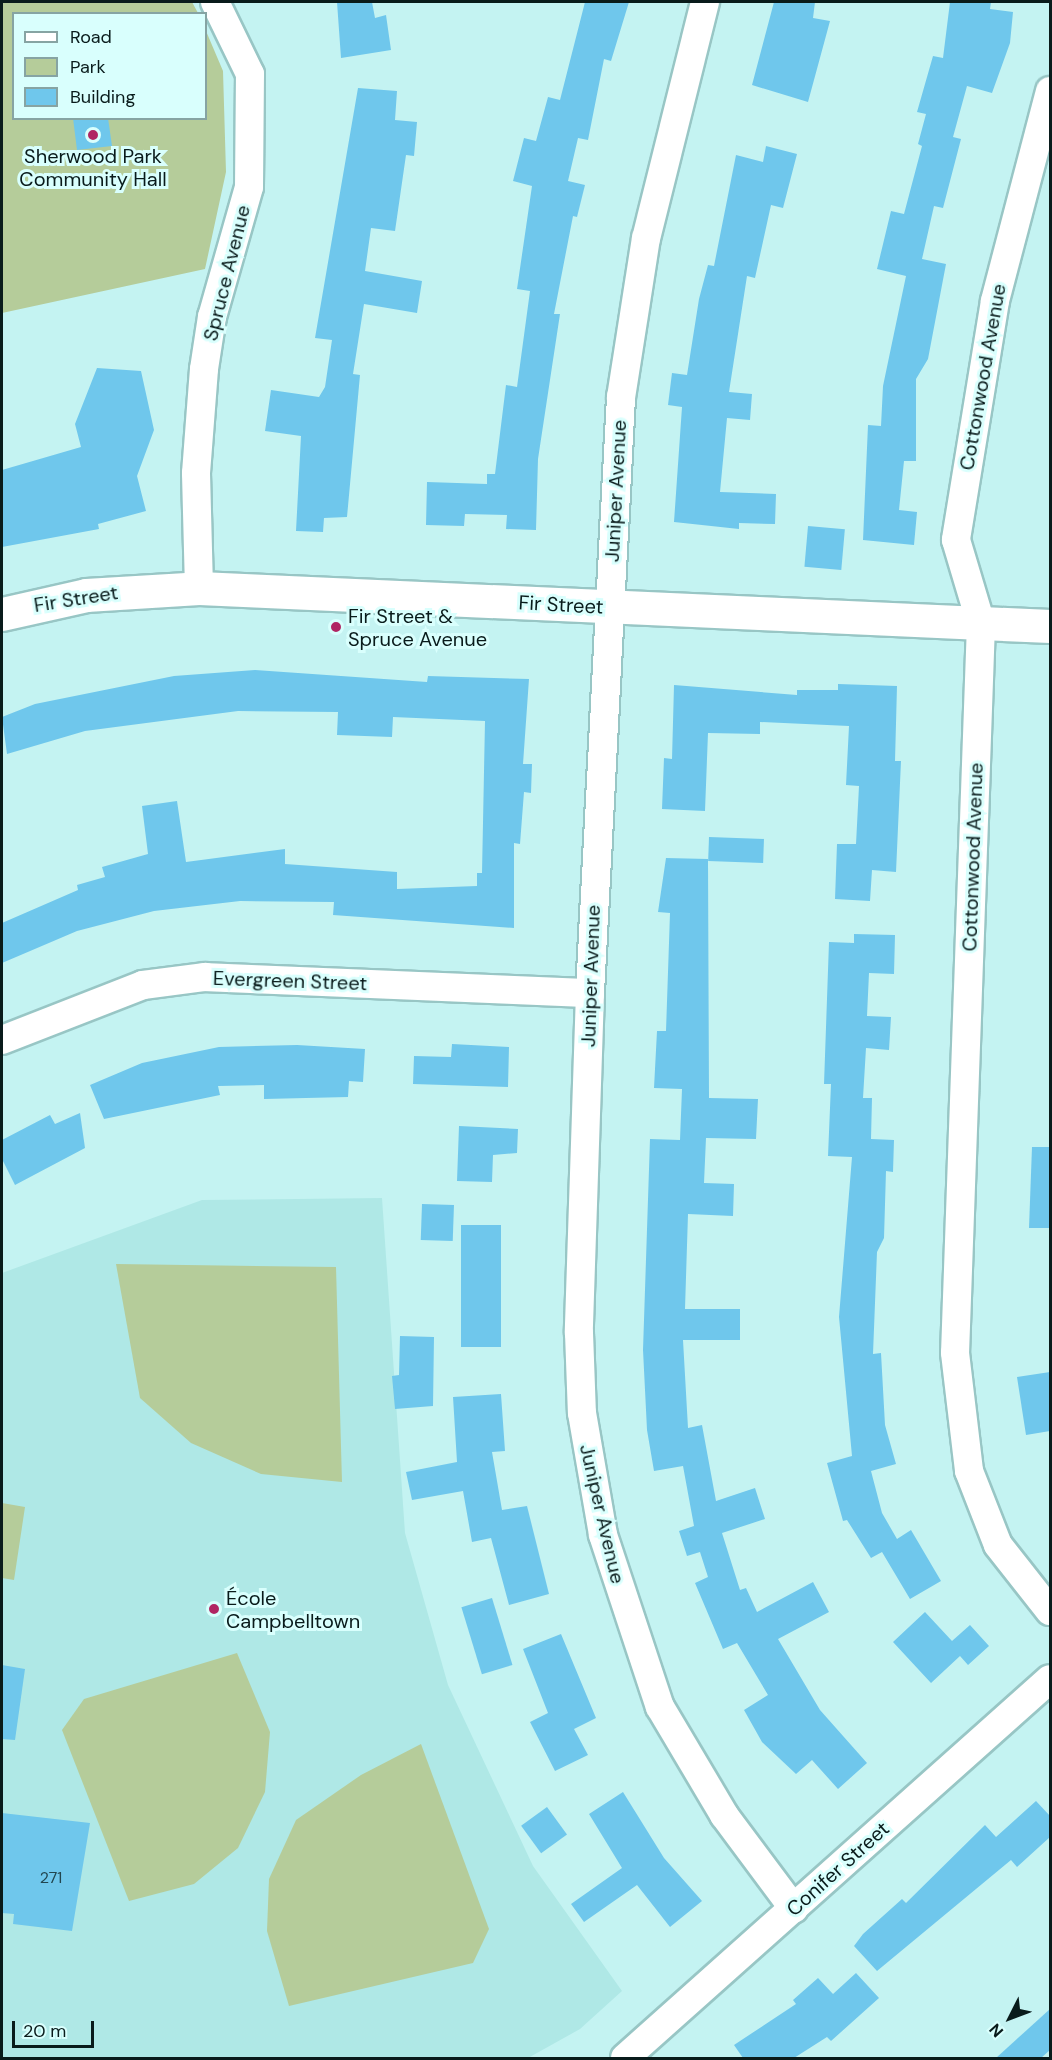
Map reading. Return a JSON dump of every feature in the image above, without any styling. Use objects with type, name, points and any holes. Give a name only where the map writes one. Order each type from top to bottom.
[{"type":"street","name":"Spruce Avenue","points":[[199,588],[196,473],[204,369],[212,316],[249,187],[250,74],[215,2]]},
{"type":"street","name":"Juniper Avenue","points":[[705,2],[646,238],[621,397],[590,993],[579,1333],[582,1413],[603,1535],[660,1707],[724,1815],[794,1909]]},
{"type":"street","name":"Cottonwood Avenue","points":[[1050,92],[995,302],[956,540],[981,624],[955,1353],[959,1413],[969,1471],[998,1545],[1050,1611]]},
{"type":"street","name":"Fir Street","points":[[2,614],[86,595],[199,588],[1050,626]]},
{"type":"street","name":"Evergreen Street","points":[[2,1040],[143,985],[205,977],[590,993]]},
{"type":"street","name":"Conifer Street","points":[[625,2058],[1050,1679]]},
{"type":"shaded area","name":"École Campbelltown","points":[[382,1198],[405,1533],[448,1685],[533,1866],[622,1991],[580,2029],[528,2058],[2,2058],[2,1273],[202,1200]]},
{"type":"green space","points":[[2,2],[192,2],[197,12],[12,12],[12,120],[207,120],[207,33],[223,71],[226,172],[205,269],[2,313]]},
{"type":"green space","points":[[116,1264],[336,1267],[342,1482],[261,1474],[191,1443],[140,1398]]},
{"type":"green space","points":[[2,1503],[25,1507],[14,1580],[2,1578]]},
{"type":"green space","points":[[237,1653],[270,1732],[265,1792],[238,1848],[194,1884],[129,1901],[62,1730],[84,1699]]},
{"type":"green space","points":[[421,1744],[489,1929],[473,1963],[289,2006],[267,1931],[269,1879],[296,1820],[361,1775]]},
{"type":"building","points":[[337,2],[372,2],[375,18],[386,15],[391,50],[341,58]]},
{"type":"building","points":[[585,2],[629,2],[611,61],[604,59],[588,140],[578,138],[568,181],[585,185],[577,217],[573,216],[554,314],[560,314],[538,459],[536,530],[506,529],[507,515],[465,514],[464,526],[426,525],[427,482],[487,484],[487,474],[495,474],[506,385],[517,387],[530,291],[517,289],[532,186],[513,181],[524,138],[536,141],[548,97],[560,100]]},
{"type":"building","points":[[774,2],[815,2],[813,18],[830,21],[808,102],[752,85]]},
{"type":"building","points":[[950,2],[991,2],[990,9],[1013,12],[1010,43],[992,93],[967,86],[953,137],[961,139],[943,208],[934,206],[922,259],[946,264],[928,359],[916,379],[916,461],[904,461],[899,510],[917,512],[914,545],[863,540],[868,425],[881,426],[883,386],[906,276],[877,269],[891,211],[904,214],[922,146],[918,144],[926,114],[917,112],[933,56],[943,58]]},
{"type":"building","points":[[358,88],[397,91],[395,120],[417,122],[414,156],[406,155],[395,231],[371,228],[365,271],[422,281],[417,313],[364,304],[353,374],[360,375],[347,517],[324,518],[323,532],[296,531],[301,436],[265,431],[271,390],[319,397],[325,387],[332,340],[315,338]]},
{"type":"building","name":"Sherwood Park Community Hall","points":[[73,120],[108,120],[112,146],[77,150]]},
{"type":"building","points":[[766,146],[797,154],[783,208],[771,205],[755,278],[747,276],[729,392],[752,394],[750,420],[727,418],[720,492],[776,494],[775,524],[739,523],[739,529],[674,522],[682,407],[668,405],[672,373],[687,375],[699,299],[708,265],[714,266],[736,155],[763,162]]},
{"type":"building","points":[[97,368],[141,371],[154,430],[137,476],[146,511],[98,524],[99,529],[2,547],[2,470],[81,447],[75,424]]},
{"type":"building","points":[[808,526],[845,529],[841,570],[804,567]]},
{"type":"building","points":[[255,670],[427,682],[428,676],[529,679],[523,764],[532,764],[531,793],[524,792],[520,844],[514,843],[514,928],[333,915],[334,902],[240,901],[154,911],[77,931],[2,963],[2,923],[78,890],[77,885],[105,877],[102,867],[148,854],[142,806],[177,801],[186,862],[285,849],[285,864],[397,872],[397,889],[477,886],[477,873],[482,873],[485,721],[393,717],[392,737],[337,735],[338,712],[238,711],[85,731],[7,754],[2,717],[35,704],[174,676]]},
{"type":"building","points":[[838,684],[897,686],[895,761],[901,761],[896,872],[872,870],[870,901],[835,899],[837,844],[856,844],[859,786],[846,785],[849,726],[760,722],[760,734],[708,733],[705,811],[662,809],[664,758],[672,759],[674,685],[797,695],[797,690],[838,690]]},
{"type":"building","points":[[709,837],[764,839],[763,863],[708,861]]},
{"type":"building","points":[[666,858],[708,859],[709,1098],[758,1099],[756,1139],[706,1138],[704,1183],[734,1184],[733,1216],[688,1214],[685,1309],[740,1309],[740,1340],[683,1340],[688,1428],[702,1425],[716,1501],[755,1488],[765,1519],[722,1533],[740,1590],[746,1588],[757,1612],[813,1582],[829,1612],[778,1639],[820,1710],[867,1763],[838,1789],[812,1760],[796,1774],[762,1742],[744,1710],[768,1695],[737,1643],[723,1649],[695,1583],[708,1577],[700,1552],[687,1556],[679,1531],[694,1526],[683,1466],[654,1471],[647,1430],[643,1350],[650,1139],[680,1140],[682,1089],[654,1088],[657,1031],[666,1031],[670,913],[658,912]]},
{"type":"building","points":[[854,934],[895,935],[894,974],[869,973],[867,1016],[891,1017],[889,1050],[866,1048],[863,1098],[872,1098],[871,1139],[894,1140],[893,1172],[886,1171],[884,1238],[877,1252],[873,1354],[881,1353],[885,1425],[896,1464],[871,1471],[882,1513],[897,1539],[911,1530],[941,1581],[910,1599],[882,1552],[871,1558],[847,1520],[843,1521],[827,1463],[852,1456],[839,1317],[852,1157],[828,1156],[831,1084],[824,1084],[829,942],[854,943]]},
{"type":"building","points":[[452,1044],[509,1047],[508,1087],[413,1084],[414,1056],[451,1057]]},
{"type":"building","points":[[297,1045],[365,1049],[363,1082],[349,1081],[348,1097],[264,1099],[264,1085],[218,1086],[220,1095],[104,1119],[90,1085],[142,1063],[219,1047]]},
{"type":"building","points":[[80,1113],[85,1148],[15,1185],[2,1159],[2,1140],[50,1115],[55,1124]]},
{"type":"building","points":[[459,1126],[518,1129],[517,1153],[493,1155],[492,1182],[457,1181]]},
{"type":"building","points":[[1032,1147],[1050,1147],[1050,1228],[1029,1228]]},
{"type":"building","points":[[422,1204],[454,1205],[453,1241],[421,1240]]},
{"type":"building","points":[[461,1225],[501,1225],[501,1347],[461,1347]]},
{"type":"building","points":[[400,1336],[434,1337],[433,1406],[395,1409],[392,1376],[399,1375]]},
{"type":"building","points":[[1050,1372],[1050,1431],[1026,1435],[1017,1377]]},
{"type":"building","points":[[501,1394],[505,1451],[492,1452],[502,1510],[527,1506],[549,1594],[509,1605],[491,1538],[472,1542],[463,1491],[412,1500],[406,1472],[457,1462],[453,1397]]},
{"type":"building","points":[[492,1598],[512,1665],[482,1674],[461,1607]]},
{"type":"building","points":[[925,1612],[952,1641],[970,1625],[989,1646],[968,1665],[960,1656],[931,1683],[893,1642]]},
{"type":"building","points":[[561,1634],[596,1718],[574,1729],[588,1755],[555,1771],[530,1722],[548,1713],[523,1649]]},
{"type":"building","points":[[2,1665],[25,1669],[15,1740],[2,1739]]},
{"type":"building","points":[[623,1792],[664,1858],[702,1901],[670,1927],[637,1885],[584,1922],[571,1904],[622,1868],[589,1814]]},
{"type":"building","points":[[1036,1801],[1050,1816],[1050,1837],[1017,1867],[1011,1860],[877,1971],[854,1946],[863,1934],[902,1899],[906,1903],[985,1825],[996,1837]]},
{"type":"building","points":[[547,1807],[567,1835],[541,1853],[521,1826]]},
{"type":"building","points":[[2,1813],[90,1823],[72,1931],[13,1924],[14,1914],[2,1913]]},
{"type":"building","points":[[856,1973],[879,1998],[831,2041],[827,2037],[794,2058],[743,2058],[734,2045],[796,2004],[793,2000],[818,1978],[833,1994]]},
{"type":"building","points":[[1050,2009],[1050,2050],[1041,2058],[996,2058]]},
{"type":"place","name":"Sherwood Park Community Hall","points":[[93,135]]},
{"type":"place","name":"Fir Street & Spruce Avenue","points":[[336,627]]},
{"type":"place","name":"École Campbelltown","points":[[214,1609]]}]
